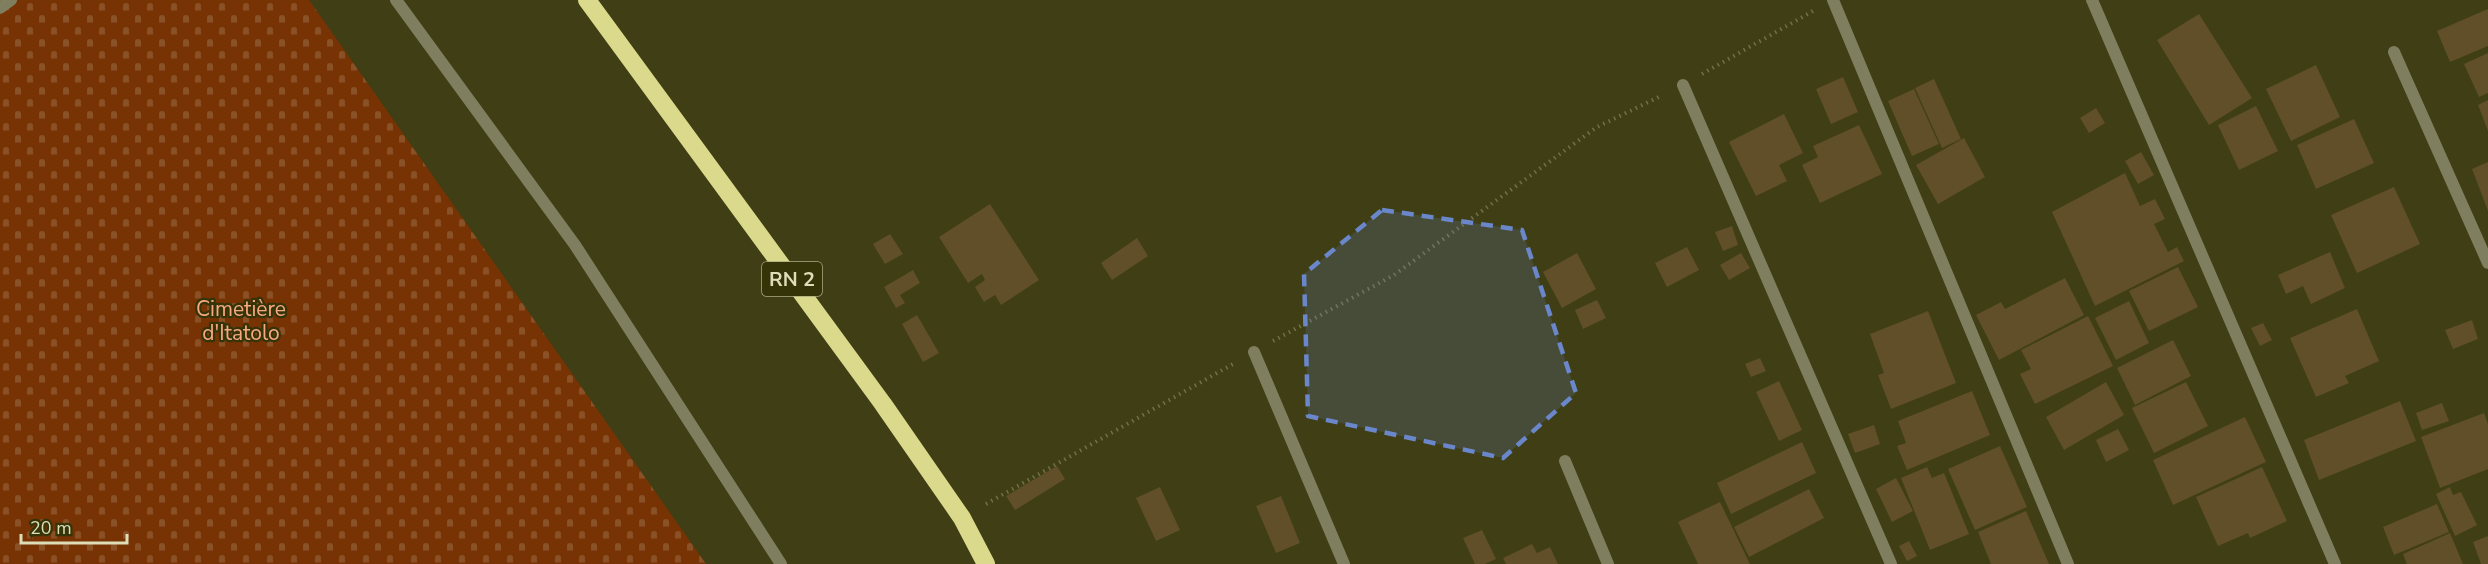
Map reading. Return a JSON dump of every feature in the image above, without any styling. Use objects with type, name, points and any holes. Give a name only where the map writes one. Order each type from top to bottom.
[{"type":"highway","name":"RN 2","points":[[587,0],[869,386],[962,518],[986,564]]},
{"type":"street","points":[[0,8],[11,0]]},
{"type":"street","points":[[396,0],[575,245],[781,564]]},
{"type":"street","points":[[2092,0],[2335,564]]},
{"type":"street","points":[[1827,3],[2068,564]]},
{"type":"street","points":[[2394,52],[2488,263]]},
{"type":"street","points":[[1683,85],[1891,564]]},
{"type":"street","points":[[1254,352],[1344,564]]},
{"type":"street","points":[[1565,461],[1608,564]]},
{"type":"path","points":[[962,518],[1394,275],[1598,127],[1683,85],[1827,3]]},
{"type":"highlighted area","points":[[1382,210],[1522,230],[1576,393],[1503,458],[1308,416],[1304,274]]},
{"type":"green space","name":"Cimetière d'Itatolo","points":[[0,0],[309,0],[706,564],[0,564]]},
{"type":"building","points":[[2488,9],[2488,46],[2450,62],[2437,31]]},
{"type":"building","points":[[2199,14],[2252,98],[2209,125],[2157,40]]},
{"type":"building","points":[[2488,53],[2488,93],[2479,97],[2464,64]]},
{"type":"building","points":[[2316,65],[2340,117],[2291,141],[2266,89]]},
{"type":"building","points":[[1843,77],[1858,112],[1831,124],[1816,89]]},
{"type":"building","points":[[1934,79],[1961,139],[1942,148],[1915,88]]},
{"type":"building","points":[[1914,89],[1939,144],[1912,156],[1888,101]]},
{"type":"building","points":[[2488,100],[2488,131],[2478,105]]},
{"type":"building","points":[[2256,106],[2278,151],[2239,170],[2218,125]]},
{"type":"building","points":[[2096,108],[2105,123],[2089,133],[2080,118]]},
{"type":"building","points":[[1784,114],[1803,153],[1779,165],[1787,181],[1756,196],[1729,142]]},
{"type":"building","points":[[2354,119],[2374,163],[2316,189],[2297,145]]},
{"type":"building","points":[[1859,125],[1882,174],[1820,203],[1802,165],[1818,157],[1813,146]]},
{"type":"building","points":[[1964,138],[1985,177],[1938,204],[1916,165]]},
{"type":"building","points":[[2141,152],[2154,175],[2138,184],[2125,161]]},
{"type":"building","points":[[2488,162],[2488,211],[2472,169]]},
{"type":"building","points":[[2125,173],[2140,206],[2155,199],[2165,219],[2154,224],[2168,252],[2177,247],[2184,261],[2095,306],[2052,212]]},
{"type":"building","points":[[2394,187],[2420,244],[2357,273],[2331,215]]},
{"type":"building","points":[[990,204],[1039,280],[1001,305],[995,295],[984,302],[975,287],[985,280],[982,274],[968,283],[939,237]]},
{"type":"building","points":[[1732,226],[1738,245],[1723,251],[1715,232]]},
{"type":"building","points":[[890,234],[903,254],[885,264],[873,244]]},
{"type":"building","points":[[1137,238],[1148,256],[1112,280],[1101,263]]},
{"type":"building","points":[[1687,247],[1699,270],[1667,287],[1655,263]]},
{"type":"building","points":[[2330,252],[2345,288],[2311,304],[2303,286],[2286,294],[2278,275]]},
{"type":"building","points":[[1577,253],[1596,289],[1562,308],[1543,272]]},
{"type":"building","points":[[1741,253],[1750,268],[1729,280],[1720,265]]},
{"type":"building","points":[[2178,267],[2198,307],[2149,331],[2129,291]]},
{"type":"building","points":[[913,270],[920,283],[900,295],[905,303],[896,308],[884,287]]},
{"type":"building","points":[[2065,278],[2084,315],[1999,360],[1976,315],[2001,302],[2005,309]]},
{"type":"building","points":[[1597,300],[1606,318],[1583,329],[1575,310]]},
{"type":"building","points":[[2129,301],[2149,343],[2116,360],[2095,318]]},
{"type":"building","points":[[2357,309],[2379,361],[2345,376],[2349,383],[2316,397],[2290,338]]},
{"type":"building","points":[[1928,311],[1956,383],[1891,409],[1878,375],[1884,373],[1870,334]]},
{"type":"building","points":[[917,315],[939,353],[923,362],[902,324]]},
{"type":"building","points":[[2088,316],[2113,366],[2035,404],[2020,374],[2031,369],[2021,350]]},
{"type":"building","points":[[2472,320],[2478,339],[2453,349],[2445,330]]},
{"type":"building","points":[[2263,323],[2272,340],[2260,346],[2251,328]]},
{"type":"building","points":[[2173,340],[2191,376],[2135,405],[2117,368]]},
{"type":"building","points":[[1760,358],[1766,371],[1751,377],[1745,364]]},
{"type":"building","points":[[1779,381],[1802,430],[1779,441],[1756,392]]},
{"type":"building","points":[[2106,382],[2124,415],[2064,450],[2046,417]]},
{"type":"building","points":[[2186,382],[2208,426],[2154,453],[2132,408]]},
{"type":"building","points":[[1972,391],[1990,435],[1907,470],[1897,446],[1906,443],[1898,421]]},
{"type":"building","points":[[2400,401],[2416,441],[2319,480],[2304,440]]},
{"type":"building","points":[[2442,403],[2449,421],[2422,430],[2416,413]]},
{"type":"building","points":[[2484,413],[2488,424],[2488,469],[2440,488],[2421,437]]},
{"type":"building","points":[[2245,417],[2266,462],[2173,505],[2153,460]]},
{"type":"building","points":[[1874,425],[1880,444],[1855,453],[1848,434]]},
{"type":"building","points":[[2118,429],[2129,450],[2106,462],[2096,440]]},
{"type":"building","points":[[1802,442],[1816,473],[1731,514],[1717,483]]},
{"type":"building","points":[[2000,446],[2027,507],[1975,530],[1948,469]]},
{"type":"building","points":[[1057,466],[1065,479],[1015,510],[1006,496]]},
{"type":"building","points":[[1927,467],[1932,478],[1944,473],[1969,534],[1930,550],[1901,478]]},
{"type":"building","points":[[2262,467],[2287,521],[2250,538],[2248,533],[2218,546],[2196,497]]},
{"type":"building","points":[[1896,478],[1913,511],[1892,522],[1876,489]]},
{"type":"building","points":[[1160,487],[1180,530],[1156,541],[1136,498]]},
{"type":"building","points":[[2450,487],[2453,495],[2461,492],[2477,525],[2455,536],[2436,494]]},
{"type":"building","points":[[1809,489],[1824,518],[1749,557],[1734,527]]},
{"type":"building","points":[[1281,496],[1300,543],[1276,553],[1256,506]]},
{"type":"building","points":[[1720,502],[1750,564],[1698,564],[1678,522]]},
{"type":"building","points":[[2437,504],[2449,532],[2394,555],[2383,527]]},
{"type":"building","points":[[2026,511],[2049,564],[1991,564],[1978,532]]},
{"type":"building","points":[[1482,530],[1496,559],[1485,564],[1475,564],[1463,538]]},
{"type":"building","points":[[2450,533],[2463,564],[2407,564],[2403,554]]},
{"type":"building","points":[[2488,536],[2488,564],[2481,564],[2473,542]]},
{"type":"building","points":[[1909,541],[1917,556],[1907,561],[1899,546]]},
{"type":"building","points":[[1532,544],[1537,553],[1550,547],[1558,564],[1506,564],[1503,558]]}]
